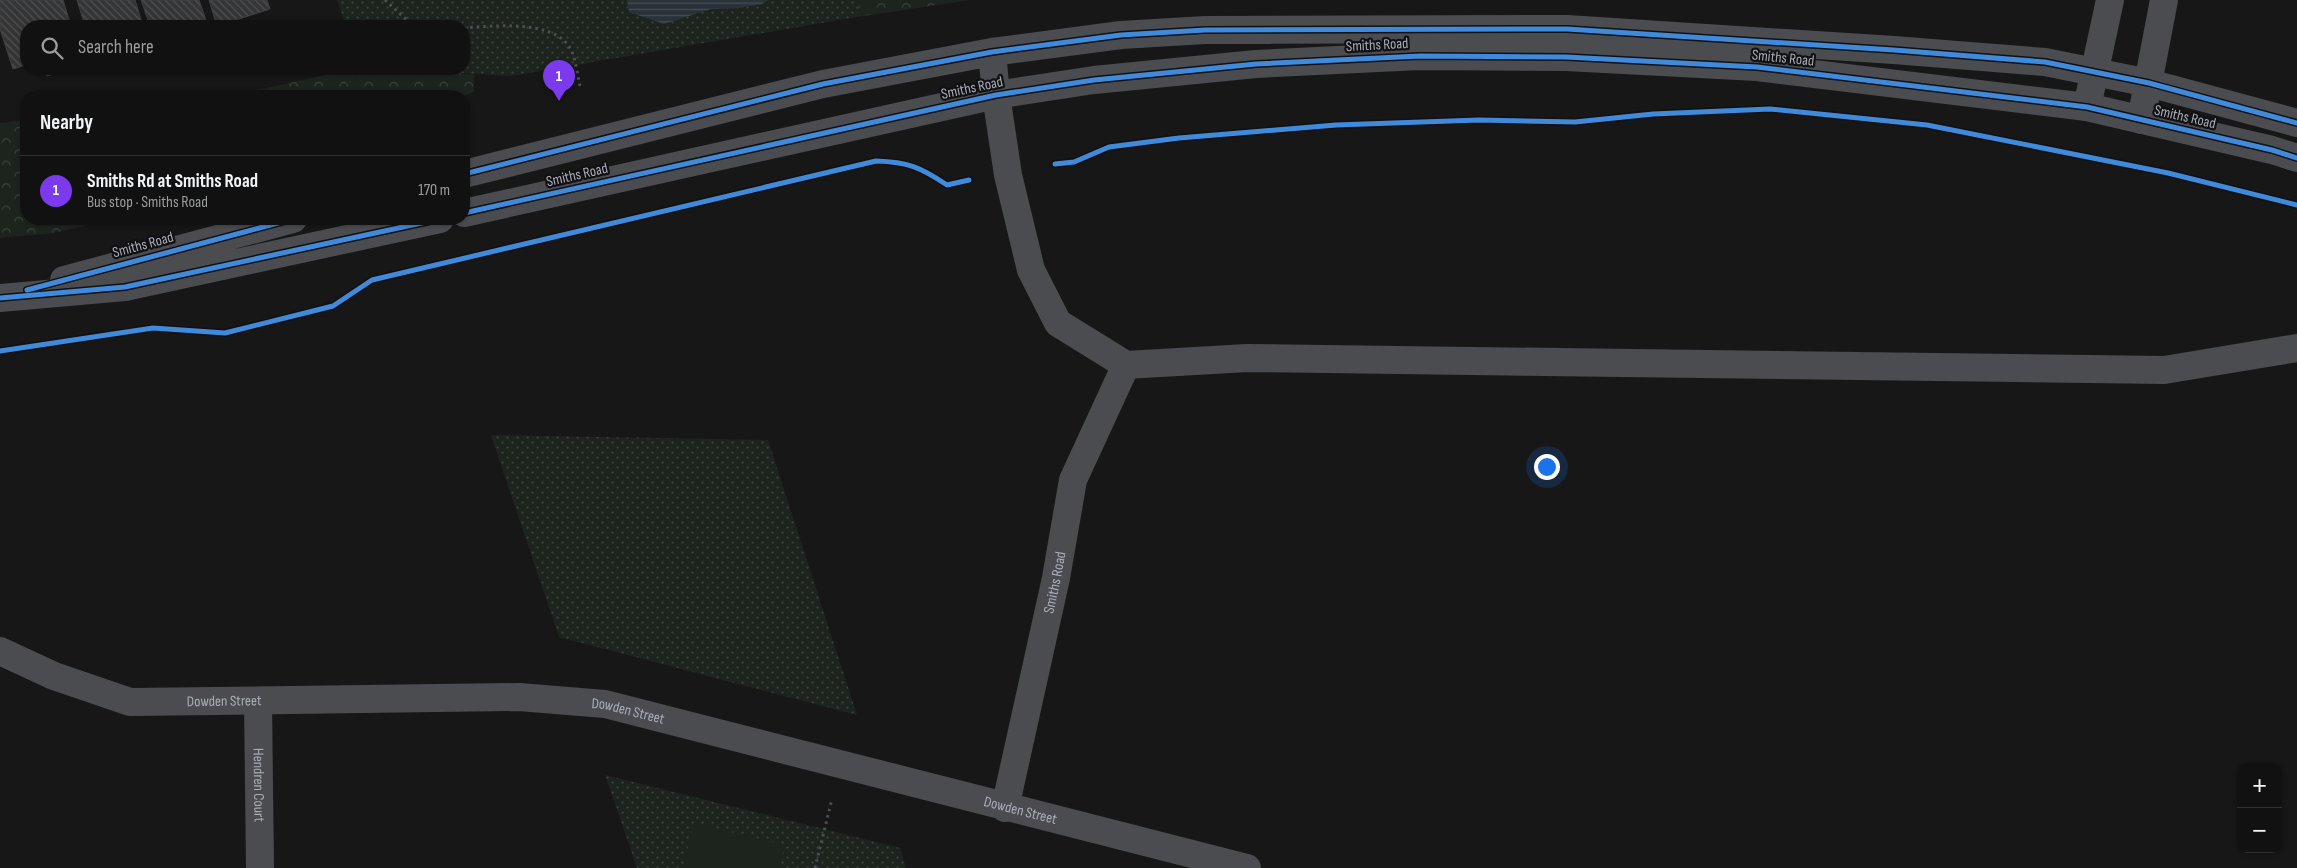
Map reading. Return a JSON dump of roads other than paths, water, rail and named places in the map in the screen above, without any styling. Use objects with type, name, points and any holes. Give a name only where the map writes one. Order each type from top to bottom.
[{"type":"street","points":[[2087,107],[2110,0]]},
{"type":"street","points":[[2142,120],[2164,0]]},
{"type":"street","name":"Smiths Road","points":[[470,172],[823,84],[992,52],[1121,35],[1205,30],[1567,29],[1903,50],[2045,62],[2149,83],[2297,123]]},
{"type":"street","points":[[992,52],[996,95]]},
{"type":"street","name":"Smiths Road","points":[[470,212],[996,95],[1094,80],[1256,64],[1420,56],[1566,57],[1757,67],[2087,107],[2272,150],[2297,158]]},
{"type":"street","name":"Smiths Road","points":[[996,95],[1008,175],[1032,270],[1058,324],[1126,365],[1074,480],[1056,578],[1005,808]]},
{"type":"street","name":"Smiths Road","points":[[0,298],[271,225]]},
{"type":"street","name":"Smiths Road","points":[[0,298],[125,287],[412,225]]},
{"type":"street","points":[[1126,365],[1247,358],[2164,370],[2297,348]]},
{"type":"street","name":"Dowden Street","points":[[0,651],[54,676],[130,702],[258,702],[519,697],[605,704],[1005,808],[1247,868]]},
{"type":"street","name":"Hendren Court","points":[[258,702],[260,868]]},
{"type":"place","name":"Smiths Rd at Smiths Road","points":[[559,101]]}]
